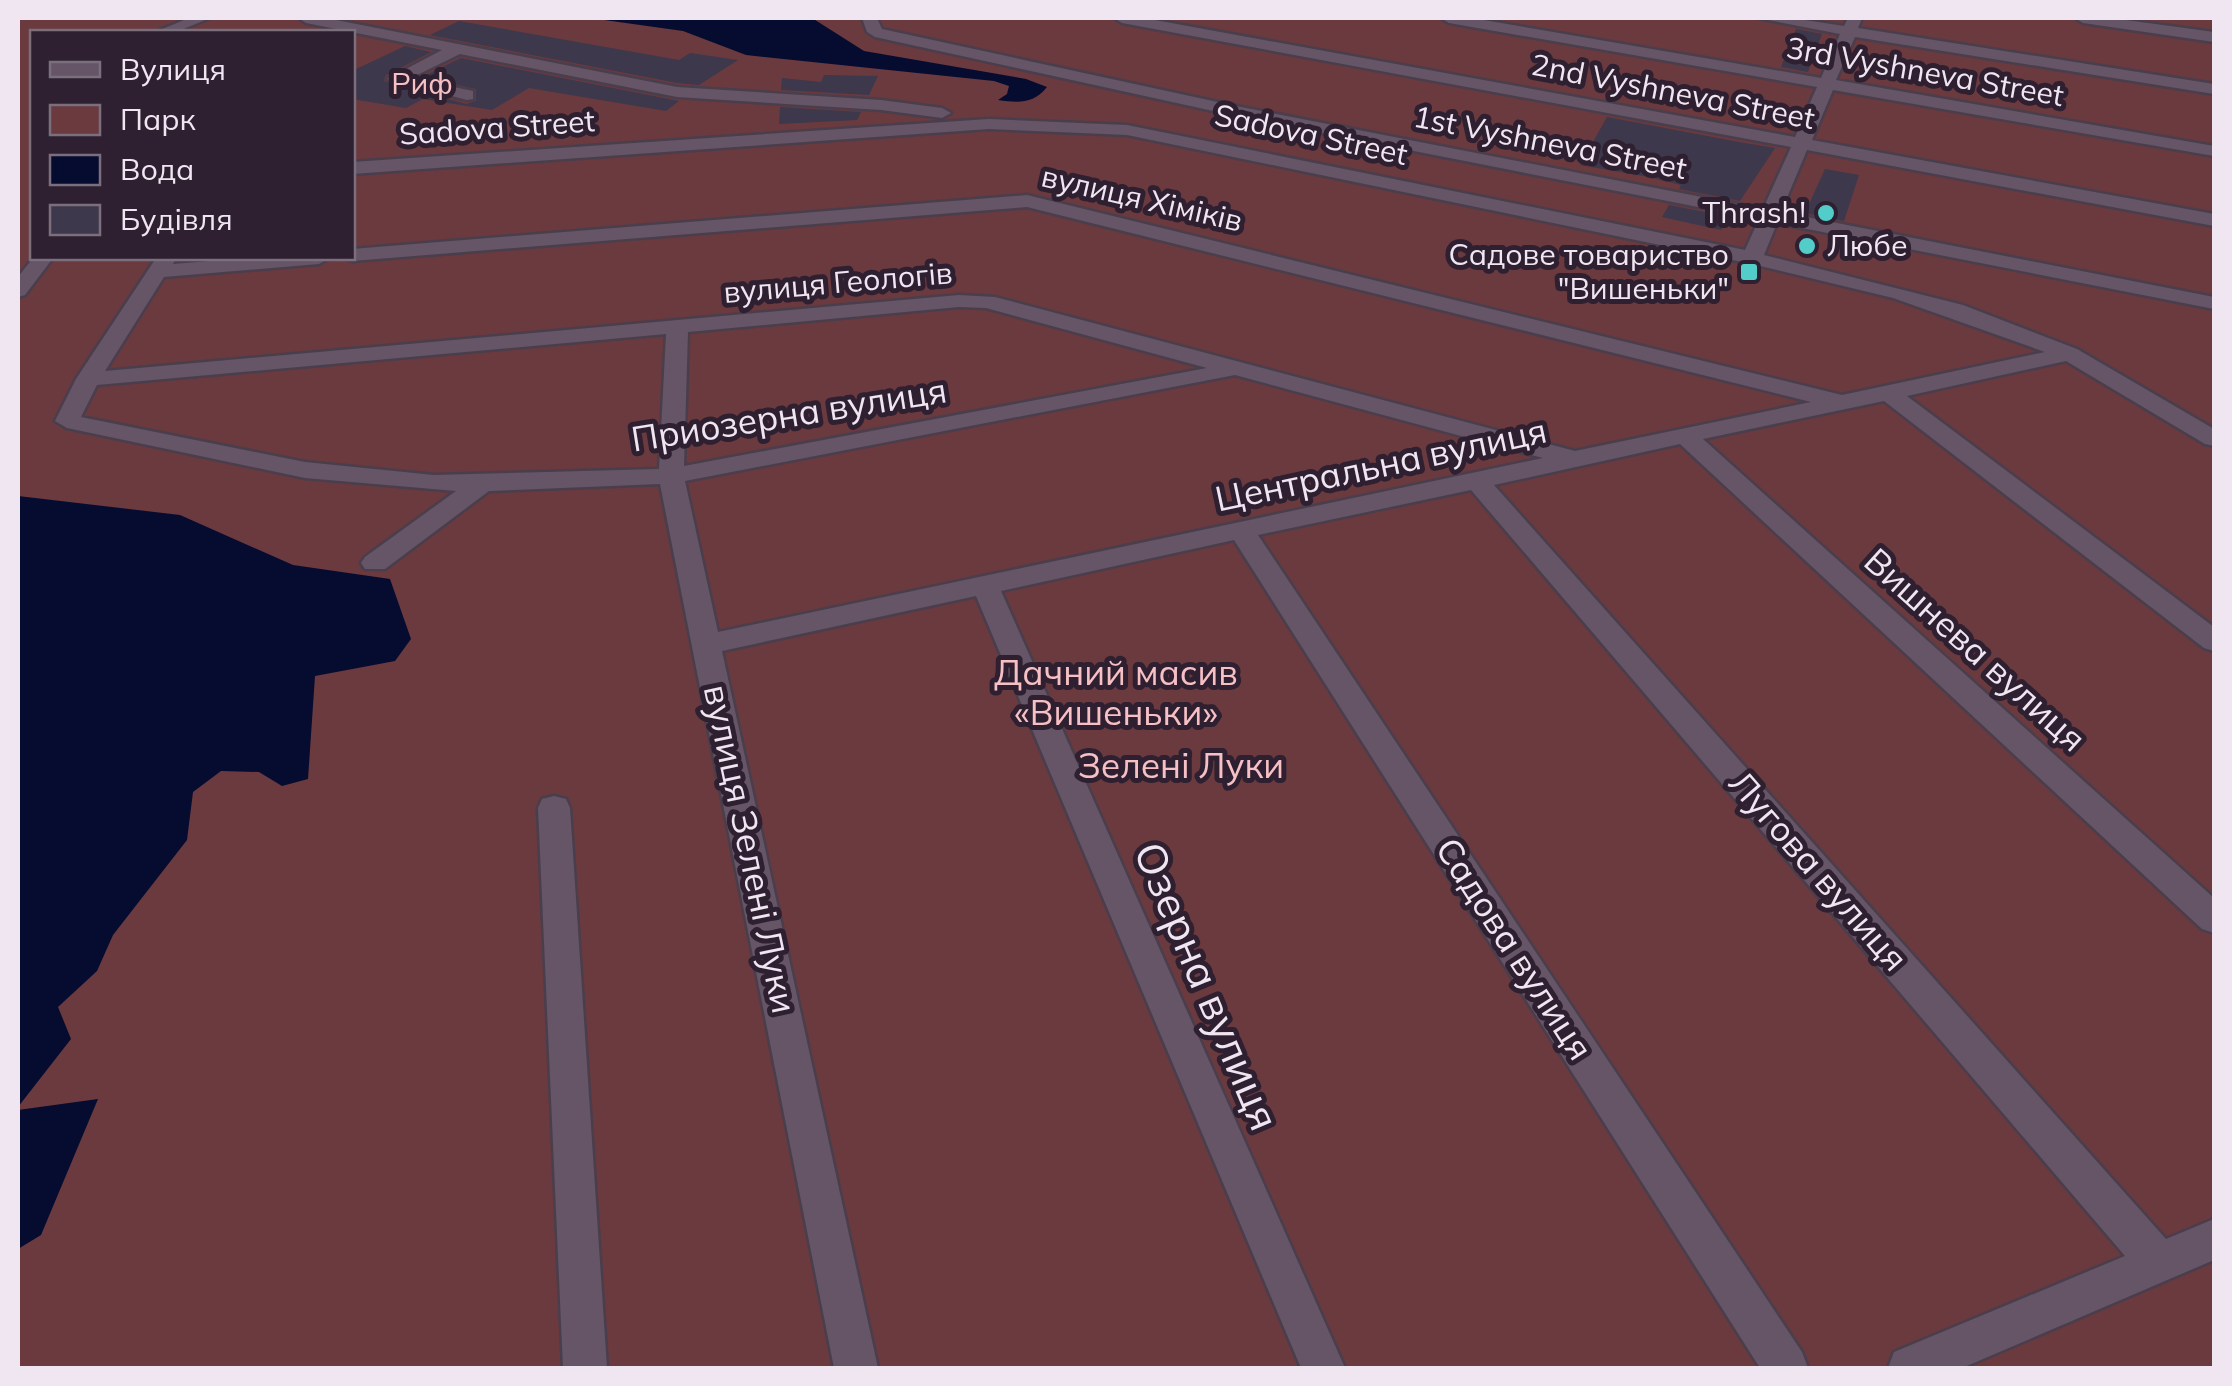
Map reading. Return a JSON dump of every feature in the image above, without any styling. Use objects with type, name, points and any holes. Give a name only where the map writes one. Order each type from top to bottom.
[{"type":"street","points":[[169,30],[202,18]]},
{"type":"street","points":[[306,18],[337,29],[364,18]]},
{"type":"street","name":"2nd Vyshneva Street","points":[[1122,18],[2214,220]]},
{"type":"street","name":"3rd Vyshneva Street","points":[[1449,18],[2214,151]]},
{"type":"street","points":[[1766,18],[1852,24],[2214,89]]},
{"type":"street","points":[[2083,18],[2214,37]]},
{"type":"street","points":[[1752,258],[1852,24]]},
{"type":"street","name":"1st Vyshneva Street","points":[[873,25],[1236,111],[2214,303]]},
{"type":"street","points":[[355,32],[677,92],[881,105],[989,124]]},
{"type":"street","points":[[457,49],[395,78],[466,95]]},
{"type":"street","name":"Sadova Street","points":[[355,168],[989,124],[1088,126],[1177,138],[1752,258],[1955,310],[2069,354],[2214,439]]},
{"type":"street","name":"вулиця Хіміків","points":[[355,255],[1027,201],[1841,402]]},
{"type":"street","points":[[18,291],[41,260]]},
{"type":"street","points":[[162,264],[267,260]]},
{"type":"street","name":"Приозерна вулиця","points":[[162,264],[88,379],[67,421],[305,470],[434,483],[671,476],[1235,369]]},
{"type":"street","name":"вулиця Геологів","points":[[88,379],[960,301],[987,302],[1576,459]]},
{"type":"street","name":"вулиця Зелені Луки","points":[[676,328],[671,476],[856,1368]]},
{"type":"street","name":"Центральна вулиця","points":[[708,644],[2069,354]]},
{"type":"street","points":[[1887,392],[2214,641]]},
{"type":"street","name":"Вишнева вулиця","points":[[1685,436],[2214,919]]},
{"type":"street","name":"Лугова вулиця","points":[[1476,480],[2159,1262]]},
{"type":"street","points":[[375,563],[483,483]]},
{"type":"street","name":"Садова вулиця","points":[[1241,530],[1786,1368]]},
{"type":"street","name":"Озерна вулиця","points":[[985,585],[1323,1368]]},
{"type":"street","points":[[554,808],[585,1368]]},
{"type":"street","points":[[1910,1368],[2214,1239]]},
{"type":"green space","name":"Дачний масив «Вишеньки»","points":[[18,18],[2214,18],[2214,1368],[18,1368]]},
{"type":"water","points":[[590,18],[812,18],[864,51],[1026,79],[1047,87],[1025,101],[998,100],[1007,94],[1009,86],[994,81],[746,55],[683,31]]},
{"type":"water","points":[[18,496],[180,515],[293,565],[390,579],[411,639],[395,661],[315,676],[308,779],[282,786],[259,772],[221,771],[193,792],[187,840],[113,935],[97,971],[58,1007],[71,1039],[18,1107]]},
{"type":"water","points":[[98,1099],[41,1235],[18,1249],[18,1110]]},
{"type":"building","points":[[459,21],[679,60],[690,53],[738,60],[699,85],[430,35]]},
{"type":"building","points":[[1796,29],[1822,34],[1808,72],[1781,67]]},
{"type":"building","points":[[405,46],[431,52],[385,76],[384,81],[466,104],[476,101],[476,89],[422,77],[461,58],[679,101],[666,111],[529,88],[492,110],[423,99],[406,108],[355,100],[355,70]]},
{"type":"building","points":[[824,75],[878,76],[869,95],[781,90],[782,78],[821,82]]},
{"type":"building","points":[[780,107],[861,112],[857,120],[779,124]]},
{"type":"building","points":[[1607,117],[1775,148],[1740,201],[1679,189],[1681,185],[1649,177],[1580,165]]},
{"type":"building","points":[[1825,169],[1859,175],[1844,221],[1805,213]]},
{"type":"building","points":[[1669,205],[1730,217],[1721,230],[1662,217]]},
{"type":"place","name":"Thrash!","points":[[1826,213]]},
{"type":"place","name":"Любе","points":[[1807,246]]},
{"type":"place","name":"Садове товариство \"Вишеньки\"","points":[[1749,272]]},
{"type":"park label","name":"Риф","points":[[422,84]]},
{"type":"park label","name":"Зелені Луки","points":[[1181,766]]}]
